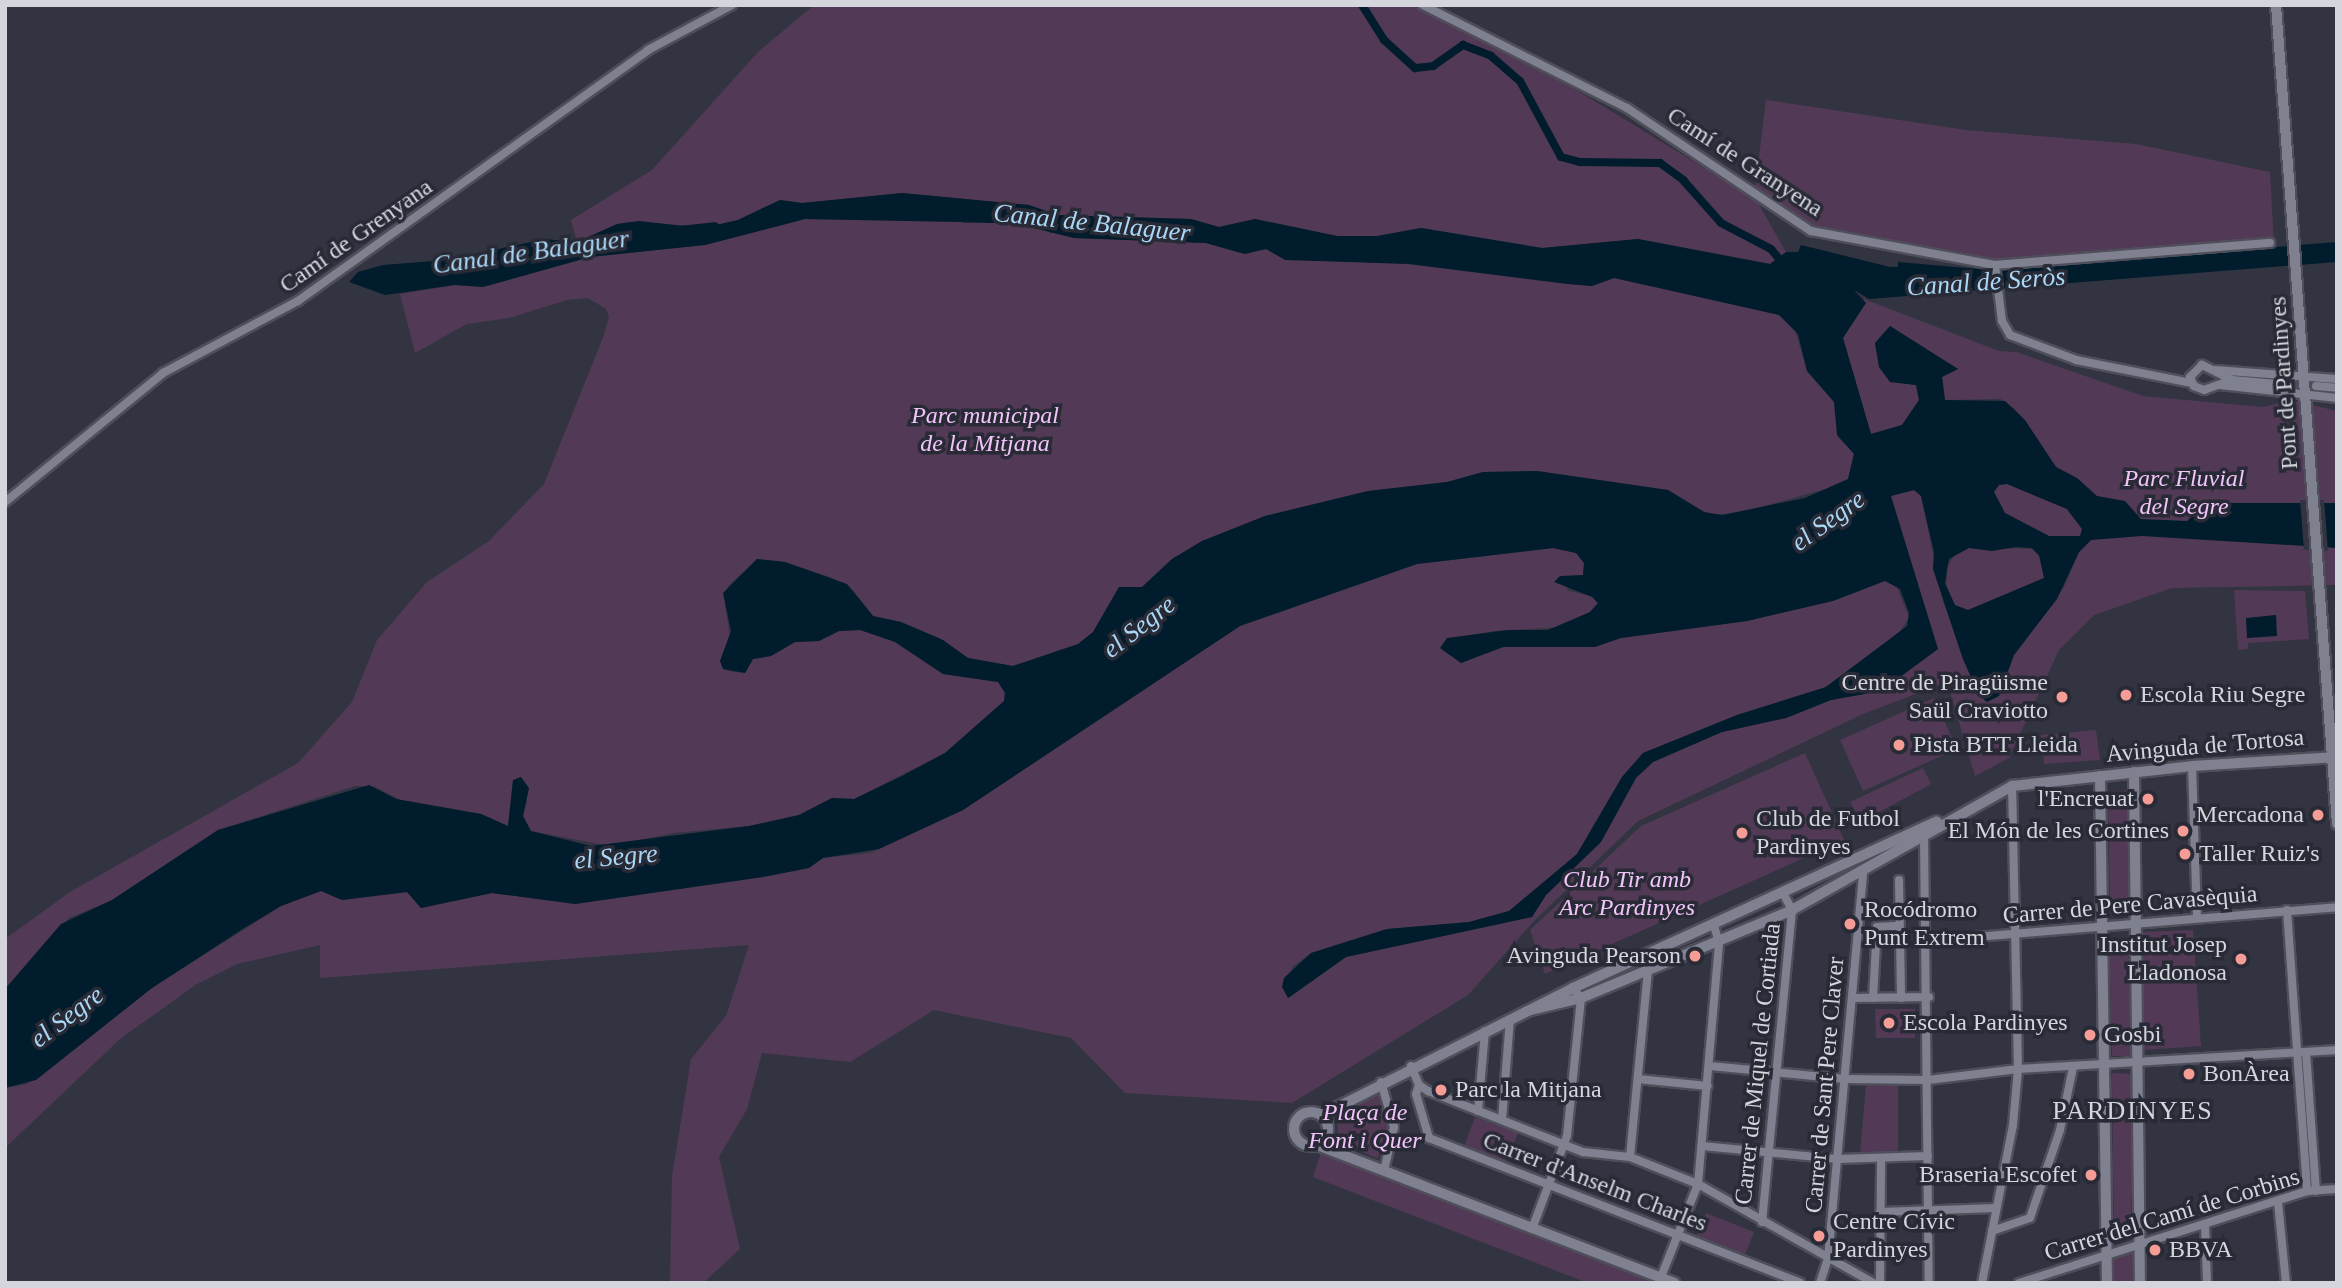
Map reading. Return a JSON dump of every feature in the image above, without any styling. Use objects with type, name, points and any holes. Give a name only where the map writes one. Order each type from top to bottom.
[{"type":"main road","name":"Pont de Pardinyes","points":[[2276,5],[2335,756],[2337,824]]},
{"type":"street","name":"Camí de Grenyana","points":[[5,502],[163,373],[298,301],[648,50],[732,5]]},
{"type":"street","name":"Camí de Granyena","points":[[1423,5],[1626,108],[1811,231],[1996,266],[2270,243]]},
{"type":"street","points":[[1996,266],[2002,321],[2010,335],[2076,360],[2176,380],[2191,379],[2204,390],[2213,384],[2232,380],[2289,385]]},
{"type":"street","points":[[2191,379],[2202,365],[2232,380]]},
{"type":"street","points":[[2212,370],[2337,379]]},
{"type":"street","points":[[2212,370],[2213,384]]},
{"type":"street","points":[[2213,384],[2306,399],[2337,398]]},
{"type":"street","points":[[2315,386],[2337,388]]},
{"type":"street","name":"Avinguda de Tortosa","points":[[1923,831],[2012,786],[2192,766],[2335,756]]},
{"type":"street","points":[[2192,766],[2197,918]]},
{"type":"street","points":[[2134,772],[2140,1283]]},
{"type":"street","points":[[2100,776],[2107,1283]]},
{"type":"street","points":[[1982,1283],[2013,1125],[2018,1069],[2012,786]]},
{"type":"street","points":[[1674,1283],[1384,1171],[1324,1144],[1301,1143],[1294,1129],[1306,1112],[1322,1115],[1411,1066],[1573,988],[1868,852],[1923,831]]},
{"type":"street","points":[[1527,1011],[1581,998],[1719,943],[1792,910],[1859,874],[1923,831]]},
{"type":"street","points":[[1923,831],[1929,997],[1929,1283]]},
{"type":"street","points":[[1859,874],[1868,852]]},
{"type":"street","points":[[1850,861],[1857,866],[1859,874]]},
{"type":"street","name":"Carrer de Sant Pere Claver","points":[[1820,1283],[1828,1259],[1838,1159],[1852,998],[1859,874]]},
{"type":"street","points":[[1899,880],[1901,998]]},
{"type":"street","points":[[1783,893],[1792,910]]},
{"type":"street","name":"Carrer de Pere Cavasèquia","points":[[1927,942],[2337,907]]},
{"type":"street","name":"Carrer de Miquel de Cortiada","points":[[1762,1222],[1772,1152],[1776,1073],[1792,910]]},
{"type":"street","points":[[2287,910],[2302,1052],[2311,1191]]},
{"type":"street","points":[[1661,1278],[1698,1184],[1719,943],[1714,925]]},
{"type":"street","points":[[1873,998],[1877,927],[1899,926]]},
{"type":"street","points":[[1630,1157],[1648,971]]},
{"type":"street","points":[[1532,1229],[1564,1144],[1581,998],[1573,988]]},
{"type":"street","points":[[1852,998],[1929,997]]},
{"type":"street","points":[[1502,1120],[1510,1019]]},
{"type":"street","points":[[1478,1111],[1485,1031]]},
{"type":"street","points":[[1710,1066],[1845,1079],[1928,1080],[2018,1069],[2337,1050]]},
{"type":"street","points":[[1411,1066],[1419,1085],[1478,1111],[1583,1152],[1630,1157],[1698,1184],[1874,1283]]},
{"type":"street","points":[[1992,1231],[2030,1218],[2059,1134],[2073,1067]]},
{"type":"street","points":[[1638,1079],[1708,1086]]},
{"type":"street","points":[[1381,1082],[1394,1127],[1384,1171]]},
{"type":"street","name":"Carrer d'Anselm Charles","points":[[1419,1085],[1416,1094],[1426,1137],[1800,1283]]},
{"type":"street","points":[[1322,1115],[1329,1128],[1324,1144]]},
{"type":"street","points":[[1702,1146],[1838,1159],[1928,1156]]},
{"type":"street","points":[[1881,1159],[1881,1283]]},
{"type":"street","name":"Carrer del Camí de Corbins","points":[[2019,1283],[2311,1191],[2337,1189]]},
{"type":"street","points":[[2278,1202],[2286,1283]]},
{"type":"street","points":[[1880,1212],[1996,1209]]},
{"type":"street","points":[[2205,1225],[2207,1283]]},
{"type":"green space","points":[[814,5],[1411,5],[1573,88],[1754,198],[1766,100],[1966,130],[2136,144],[2270,172],[2274,246],[1996,260],[1821,231],[1792,221],[1756,199],[1786,252],[1770,264],[1638,239],[1542,248],[1421,228],[1377,236],[1337,236],[1255,219],[1219,227],[1191,219],[1058,215],[1029,205],[902,193],[802,203],[780,200],[738,220],[703,228],[626,222],[577,242],[571,220],[652,170],[758,52]]},
{"type":"green space","name":"Parc municipal de la Mitjana","points":[[805,219],[1014,223],[1074,238],[1206,243],[1240,253],[1266,249],[1290,259],[1409,264],[1592,286],[1614,278],[1721,299],[1779,315],[1795,330],[1807,371],[1834,402],[1839,438],[1854,453],[1848,480],[1840,485],[1736,514],[1708,514],[1668,490],[1537,471],[1483,472],[1447,482],[1368,491],[1265,516],[1202,541],[1172,559],[1142,587],[1119,587],[1093,632],[1078,644],[1013,666],[968,658],[939,638],[901,622],[873,616],[853,590],[830,577],[785,562],[757,559],[728,586],[725,605],[730,636],[720,661],[728,671],[745,673],[753,659],[771,656],[795,642],[819,641],[839,631],[861,630],[895,642],[943,674],[998,682],[1005,693],[1004,701],[945,753],[854,799],[832,798],[799,815],[749,826],[674,833],[610,846],[531,831],[523,816],[527,801],[513,781],[508,826],[481,814],[401,800],[373,786],[355,786],[218,830],[112,900],[69,918],[5,989],[5,939],[70,892],[298,763],[352,702],[377,640],[427,582],[489,541],[544,484],[604,335],[609,317],[606,309],[588,298],[567,300],[509,318],[467,324],[415,353],[400,294],[455,285],[483,287],[590,257],[705,245]]},
{"type":"green space","name":"Parc Fluvial del Segre","points":[[1864,299],[1999,351],[2016,352],[2143,396],[2262,407],[2292,400],[2337,411],[2337,585],[2172,588],[2094,615],[2059,650],[2009,758],[1975,776],[1947,682],[1863,714],[1638,821],[1535,920],[1468,995],[1292,1103],[1125,1093],[1071,1038],[934,1010],[850,1062],[762,1053],[747,1109],[719,1157],[740,1249],[703,1283],[670,1283],[672,1176],[691,1059],[726,1016],[749,945],[320,978],[320,945],[237,964],[197,984],[120,1039],[5,1148],[5,1088],[27,1084],[152,988],[281,906],[321,891],[342,900],[407,892],[421,908],[492,893],[575,904],[763,877],[809,868],[823,858],[870,853],[963,810],[1240,626],[1417,564],[1553,548],[1576,553],[1584,563],[1583,575],[1560,577],[1569,591],[1592,596],[1598,603],[1590,612],[1562,627],[1494,631],[1467,636],[1440,648],[1461,663],[1504,647],[1590,647],[1621,638],[1747,621],[1838,599],[1871,583],[1885,581],[1896,585],[1909,617],[1898,635],[1822,689],[1737,715],[1643,753],[1622,777],[1577,854],[1509,911],[1469,922],[1387,929],[1311,953],[1292,967],[1289,998],[1346,957],[1532,917],[1546,895],[1601,842],[1636,778],[1653,762],[1722,732],[1786,718],[1831,700],[1881,691],[1938,649],[1890,496],[1914,490],[1921,496],[1942,598],[1963,659],[1979,695],[1987,702],[1999,691],[2014,655],[2064,587],[2079,552],[2091,540],[2081,481],[2056,467],[2015,409],[2001,399],[1945,400],[1942,377],[1958,369],[1890,326],[1875,343],[1879,367],[1890,382],[1916,385],[1919,400],[1902,425],[1871,434],[1843,338]]},
{"type":"green space","points":[[2007,484],[2067,509],[2082,529],[2080,536],[2049,536],[2005,513],[1994,492],[1999,485]]},
{"type":"green space","points":[[1969,547],[2032,549],[2043,561],[2044,578],[1968,610],[1955,605],[1946,591],[1947,567],[1955,554]]},
{"type":"green space","points":[[2234,590],[2305,591],[2309,639],[2248,643],[2248,649],[2238,650]]},
{"type":"green space","name":"Pista BTT Lleida","points":[[1934,698],[1957,749],[1863,791],[1840,740]]},
{"type":"green space","points":[[2096,730],[2100,760],[2044,764],[2041,735]]},
{"type":"green space","name":"Club de Futbol Pardinyes","points":[[1805,753],[1844,840],[1545,974],[1530,930],[1641,826]]},
{"type":"green space","points":[[1923,768],[1931,784],[1861,822],[1850,802]]},
{"type":"green space","points":[[2127,791],[2130,913],[2110,914],[2108,792]]},
{"type":"green space","points":[[2193,930],[2201,1046],[2144,1050],[2140,932]]},
{"type":"green space","points":[[2109,941],[2128,941],[2132,1056],[2112,1056]]},
{"type":"green space","points":[[1875,1009],[1915,1009],[1915,1038],[1876,1038]]},
{"type":"green space","points":[[2112,1073],[2133,1074],[2131,1239],[2114,1243]]},
{"type":"green space","points":[[1866,1086],[1898,1086],[1898,1152],[1860,1153]]},
{"type":"green space","name":"Plaça de Font i Quer","points":[[1375,1093],[1384,1098],[1390,1122],[1387,1152],[1380,1150],[1378,1159],[1337,1140],[1338,1111]]},
{"type":"green space","points":[[1475,1117],[1518,1133],[1505,1164],[1463,1149]]},
{"type":"green space","points":[[1321,1152],[1657,1283],[1588,1283],[1313,1177]]},
{"type":"green space","points":[[1706,1213],[1754,1232],[1744,1257],[1696,1237]]},
{"type":"green space","points":[[2132,1253],[2133,1283],[2113,1283],[2112,1260]]},
{"type":"water","points":[[902,193],[1029,205],[1058,215],[1191,219],[1219,227],[1255,219],[1337,236],[1377,236],[1421,228],[1542,248],[1638,239],[1770,264],[1786,252],[1798,252],[1801,245],[1890,267],[1898,267],[1898,262],[1989,270],[2337,242],[2337,262],[1869,299],[1854,290],[1866,303],[1843,338],[1871,434],[1902,425],[1919,400],[1916,385],[1890,382],[1879,367],[1875,343],[1890,326],[1958,369],[1942,377],[1945,400],[2005,401],[2025,420],[2056,467],[2077,478],[2097,496],[2125,501],[2141,519],[2187,521],[2203,506],[2221,508],[2229,503],[2337,503],[2337,548],[2142,536],[2091,540],[2079,552],[2057,599],[2014,655],[1999,696],[1987,702],[1979,695],[1963,659],[1933,569],[1934,552],[1921,496],[1914,490],[1891,496],[1938,649],[1881,691],[1831,700],[1786,718],[1722,732],[1653,762],[1636,778],[1601,842],[1546,895],[1532,917],[1346,957],[1288,998],[1282,987],[1284,978],[1311,953],[1387,929],[1469,922],[1509,911],[1577,854],[1622,777],[1643,753],[1737,715],[1826,687],[1907,626],[1909,613],[1900,589],[1885,581],[1833,601],[1747,621],[1621,638],[1595,647],[1503,647],[1461,663],[1440,648],[1447,638],[1508,630],[1548,630],[1590,612],[1598,603],[1592,597],[1554,582],[1560,576],[1583,575],[1584,563],[1576,553],[1553,548],[1417,564],[1240,626],[963,810],[879,849],[823,858],[809,868],[763,877],[575,904],[492,893],[421,908],[407,892],[342,900],[321,891],[281,906],[152,988],[36,1080],[5,1088],[5,989],[61,924],[112,900],[218,830],[369,785],[396,799],[481,814],[508,826],[513,780],[521,777],[529,788],[523,816],[531,831],[591,846],[749,826],[799,815],[832,798],[854,799],[902,776],[945,753],[1004,701],[1005,693],[998,682],[943,674],[895,642],[860,630],[839,631],[819,641],[795,642],[771,656],[753,659],[745,673],[723,669],[720,661],[731,631],[723,593],[757,559],[785,562],[847,584],[873,616],[901,622],[943,640],[968,658],[1013,666],[1078,644],[1093,632],[1119,587],[1142,587],[1172,559],[1202,541],[1265,516],[1368,491],[1447,482],[1483,472],[1537,471],[1668,490],[1704,512],[1722,515],[1805,498],[1848,479],[1854,454],[1837,435],[1834,402],[1807,371],[1798,334],[1779,315],[1614,278],[1592,286],[1409,264],[1285,260],[1266,249],[1245,254],[1206,243],[1074,238],[1014,223],[805,219],[705,245],[590,257],[483,287],[455,285],[385,295],[349,282],[358,272],[383,265],[447,260],[545,239],[577,242],[617,224],[639,221],[703,228],[738,220],[780,200],[802,203]],"holes":[[[2007,484],[2067,509],[2082,529],[2080,536],[2049,536],[2005,513],[1994,492],[1999,485]],[[2016,547],[2032,548],[2039,555],[2044,578],[1968,610],[1955,605],[1945,583],[1949,559],[1969,548],[1992,551]]]},
{"type":"water","points":[[2276,615],[2277,636],[2247,638],[2246,618]]},
{"type":"pier","points":[[2300,500],[2324,500],[2328,551],[2304,550]]},
{"type":"waterway","points":[[1362,5],[1384,40],[1415,68],[1433,66],[1463,45],[1491,56],[1520,81],[1561,157],[1580,162],[1660,163],[1683,180],[1721,223],[1771,249],[1783,264]]},
{"type":"waterway","name":"Canal de Balaguer","points":[[679,230],[715,226]]},
{"type":"tunnel","points":[[2289,385],[2316,386]]},
{"type":"place","name":"Escola Riu Segre","points":[[2126,695]]},
{"type":"place","name":"Centre de Piragüisme Saül Craviotto","points":[[2062,697]]},
{"type":"place","name":"Pista BTT Lleida","points":[[1899,745]]},
{"type":"place","name":"l'Encreuat","points":[[2148,799]]},
{"type":"place","name":"Mercadona","points":[[2318,815]]},
{"type":"place","name":"El Món de les Cortines","points":[[2183,831]]},
{"type":"place","name":"Club de Futbol Pardinyes","points":[[1742,833]]},
{"type":"place","name":"Taller Ruiz's","points":[[2185,854]]},
{"type":"place","name":"Rocódromo Punt Extrem","points":[[1850,924]]},
{"type":"place","name":"Avinguda Pearson","points":[[1695,956]]},
{"type":"place","name":"Institut Josep Lladonosa","points":[[2241,959]]},
{"type":"place","name":"Escola Pardinyes","points":[[1889,1023]]},
{"type":"place","name":"Gosbi","points":[[2090,1035]]},
{"type":"place","name":"BonÀrea","points":[[2189,1074]]},
{"type":"place","name":"Parc la Mitjana","points":[[1441,1090]]},
{"type":"place","name":"Braseria Escofet","points":[[2091,1175]]},
{"type":"place","name":"Centre Cívic Pardinyes","points":[[1819,1236]]},
{"type":"place","name":"BBVA","points":[[2155,1250]]},
{"type":"district","name":"PARDINYES","points":[[2133,1111]]},
{"type":"water label","name":"Canal de Seròs","points":[[1986,282]]},
{"type":"water label","name":"el Segre","points":[[1828,521]]},
{"type":"water label","name":"el Segre","points":[[1139,627]]},
{"type":"water label","name":"el Segre","points":[[616,857]]},
{"type":"water label","name":"el Segre","points":[[67,1017]]},
{"type":"park label","name":"Club Tir amb Arc Pardinyes","points":[[1627,894]]}]
